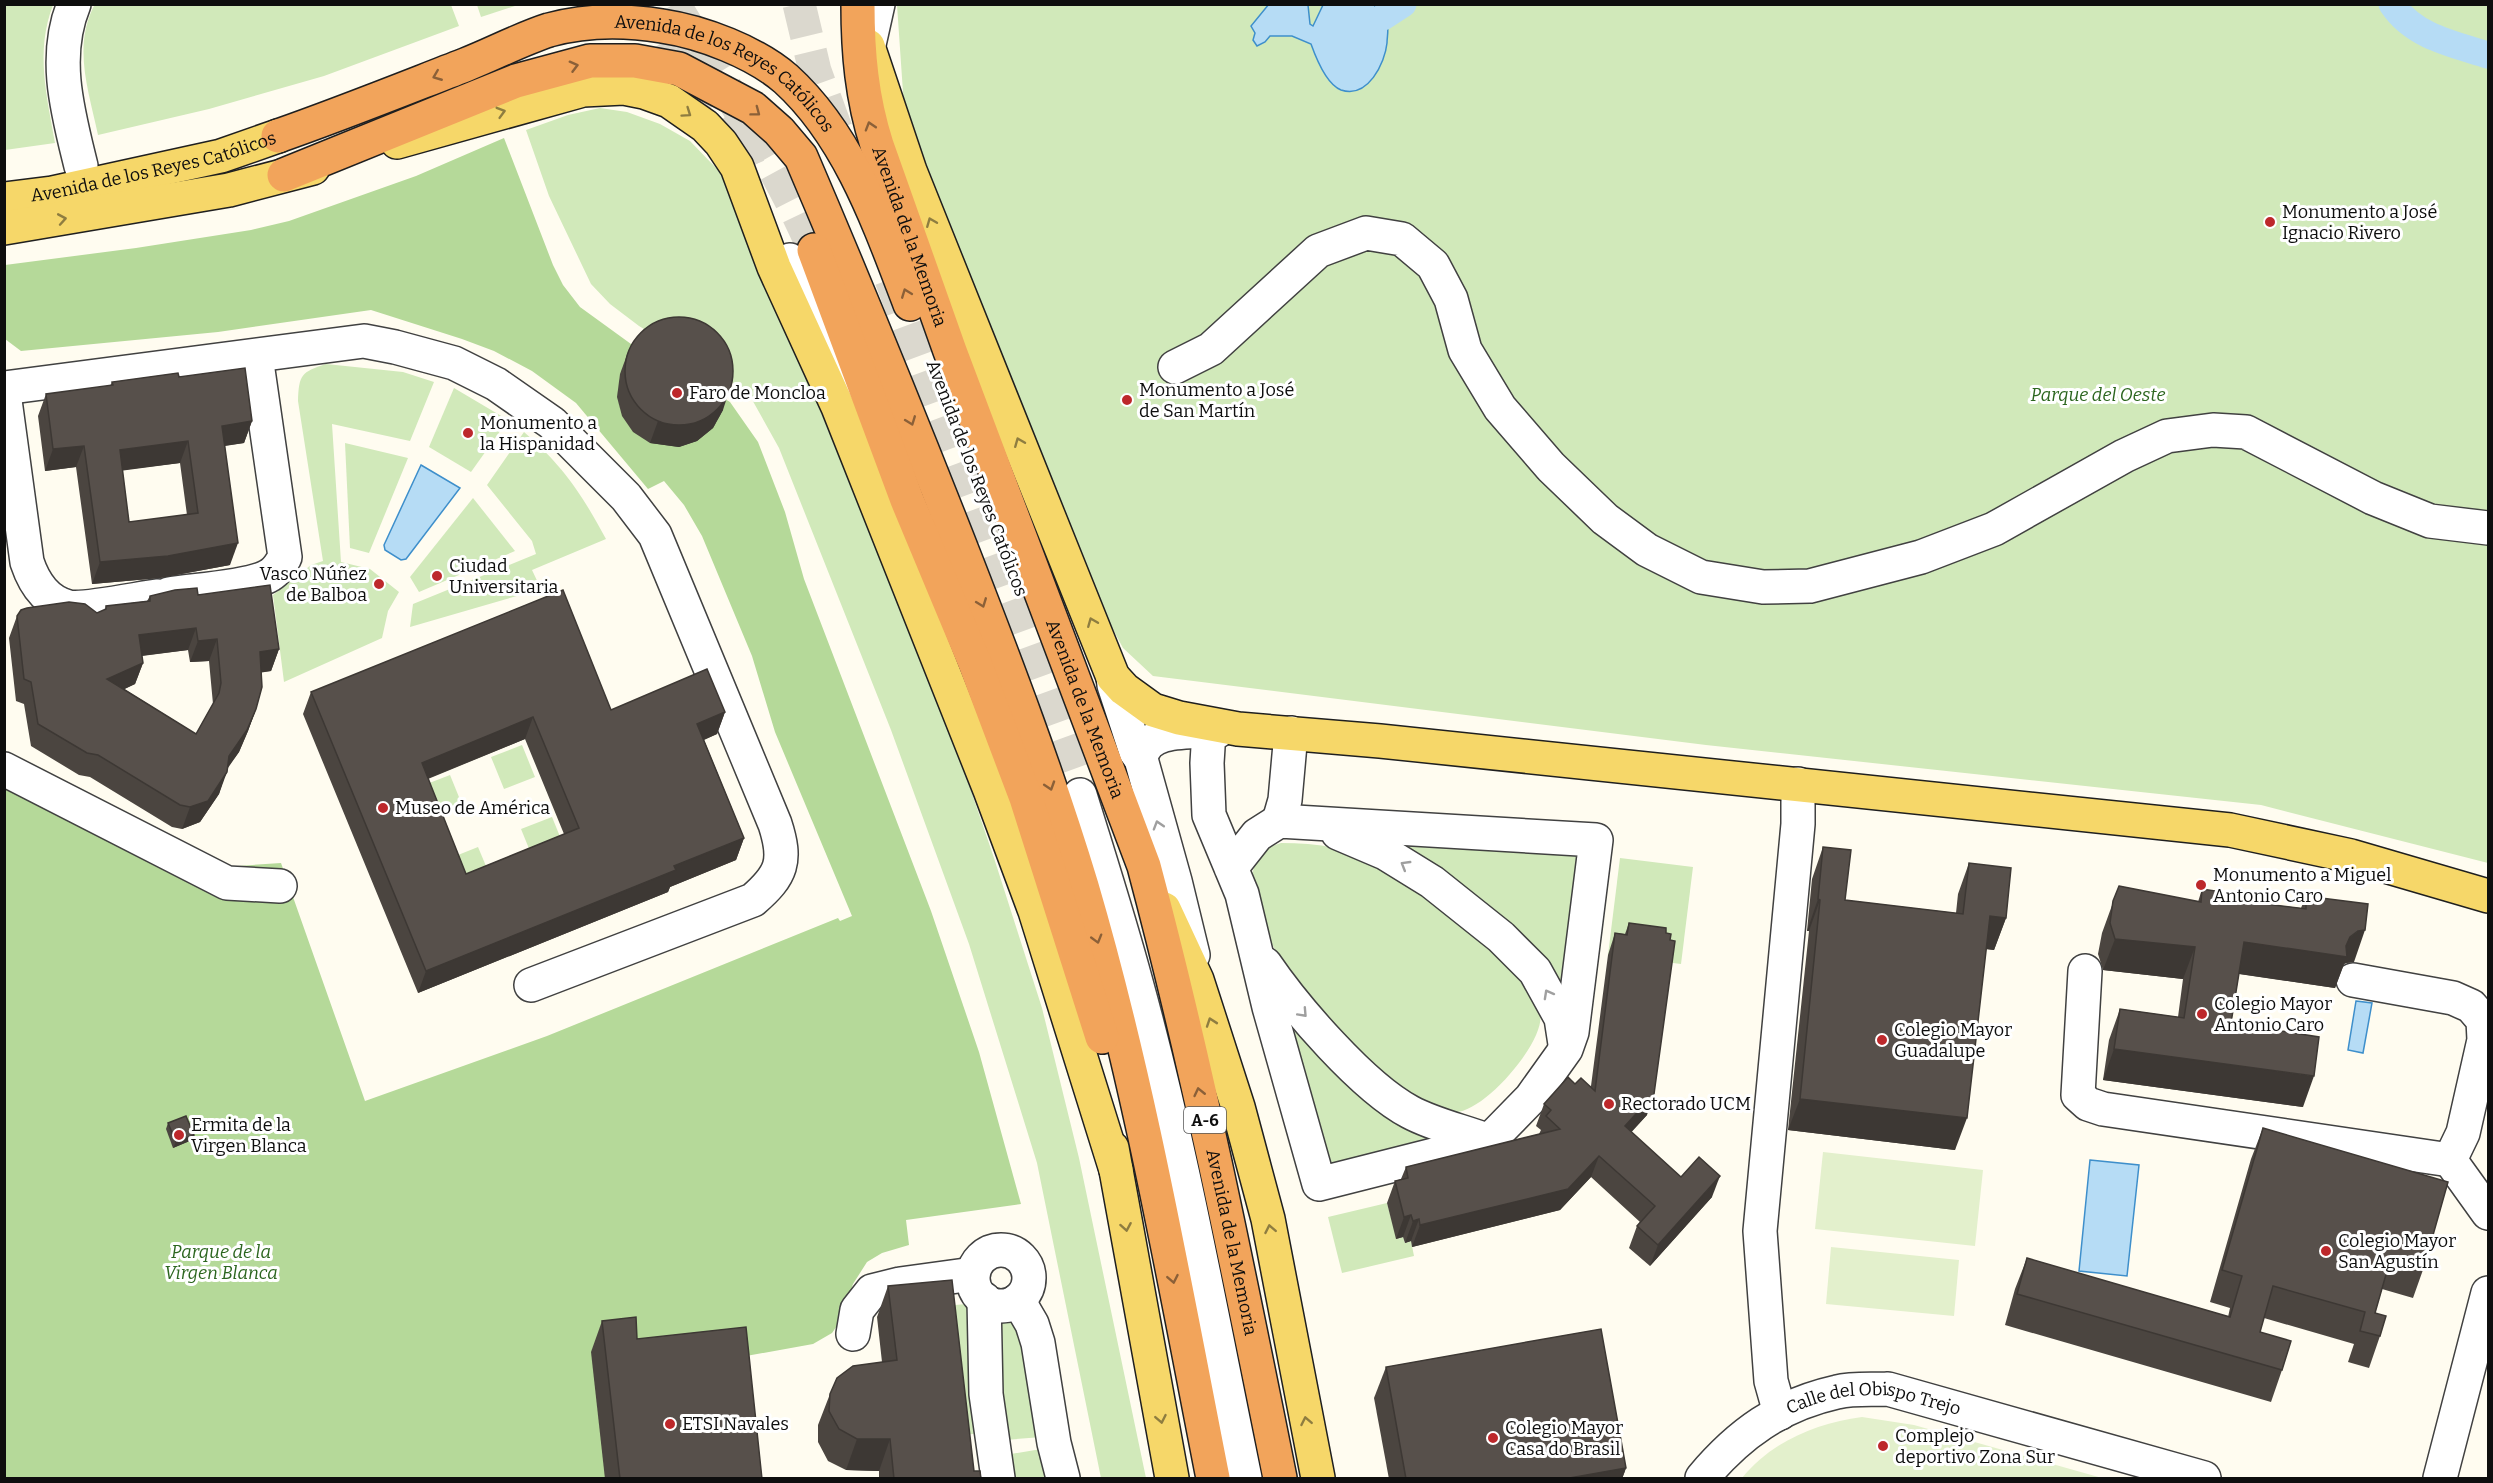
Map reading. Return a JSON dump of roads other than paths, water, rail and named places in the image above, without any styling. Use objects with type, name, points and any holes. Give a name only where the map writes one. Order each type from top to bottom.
[{"type":"highway","name":"Avenida de la Memoria","points":[[858,4],[858,54],[862,83],[868,117],[884,167],[950,351],[1144,867],[1168,954],[1204,1112],[1280,1479]]},
{"type":"highway","name":"Avenida de los Reyes Católicos","points":[[278,136],[351,110],[550,30],[599,22],[630,22],[692,31],[745,53],[785,79],[826,124],[859,181],[882,232],[1025,603],[1046,647],[1085,713]]},
{"type":"highway","name":"Avenida de los Reyes Católicos","points":[[284,175],[516,81],[590,61],[635,61],[679,69],[753,108],[779,130],[801,157],[890,367],[1037,748],[1106,971],[1158,1201]]},
{"type":"highway","points":[[802,255],[975,663],[1026,798],[1074,992],[1158,1201],[1213,1479]]},
{"type":"main road","points":[[858,4],[869,50],[910,171],[1113,677],[1124,689],[1154,710],[1223,730],[1291,733],[2230,830],[2351,856],[2488,896]]},
{"type":"main road","points":[[284,175],[324,166],[406,139],[584,90],[624,88],[669,101],[705,126],[721,143],[737,167],[774,267],[838,407],[990,790],[1035,911],[1074,992],[1116,1170],[1172,1479]]},
{"type":"main road","points":[[4,176],[278,136]]},
{"type":"main road","name":"Avenida de los Reyes Católicos","points":[[4,199],[52,193],[221,156],[278,136]]},
{"type":"main road","name":"Avenida de los Reyes Católicos","points":[[4,228],[229,190],[284,175]]},
{"type":"main road","name":"Avenida de la Memoria","points":[[1144,867],[1197,980],[1238,1107],[1268,1219],[1318,1479]]},
{"type":"street","points":[[74,4],[65,31],[62,58],[69,116],[81,166]]},
{"type":"street","points":[[550,30],[580,13],[588,4]]},
{"type":"street","points":[[862,83],[878,4]]},
{"type":"street","points":[[1175,367],[1211,349],[1318,250],[1366,233],[1402,239],[1433,265],[1452,299],[1465,350],[1500,408],[1551,467],[1605,519],[1647,550],[1701,577],[1763,587],[1810,586],[1921,557],[1994,529],[2124,456],[2167,436],[2213,430],[2246,432],[2373,498],[2430,521],[2488,528]]},
{"type":"street","points":[[802,255],[852,389],[924,568],[1015,822],[1044,916],[1074,992]]},
{"type":"street","points":[[256,356],[285,557],[279,567],[269,576],[255,581],[71,608],[54,601],[33,581],[27,562],[4,391],[36,384],[364,341],[454,363],[496,384],[552,423],[626,497],[655,535],[776,824],[782,844],[780,866],[771,884],[753,900],[531,985]]},
{"type":"street","points":[[4,365],[36,384]]},
{"type":"street","points":[[885,470],[907,500]]},
{"type":"street","name":"Avenida de la Memoria","points":[[1113,677],[1136,752],[1141,759],[1181,903],[1192,947],[1197,980]]},
{"type":"street","points":[[1141,759],[1145,745],[1153,739],[1175,733],[1223,730],[1207,763],[1209,815],[1231,868],[1242,894],[1255,950],[1319,1184],[1489,1140],[1531,1098],[1566,1049],[1572,1032],[1596,840],[1279,821],[1257,835],[1231,868]]},
{"type":"street","points":[[1279,821],[1285,800],[1291,733]]},
{"type":"street","points":[[4,769],[227,883],[280,886]]},
{"type":"street","points":[[1780,1413],[1771,1380],[1760,1231],[1798,824],[1798,784]]},
{"type":"street","points":[[1080,795],[1136,982],[1153,1050],[1193,1224],[1245,1479]]},
{"type":"street","points":[[1317,824],[1385,853],[1432,882],[1501,937],[1535,970],[1561,1018],[1566,1049]]},
{"type":"street","points":[[1255,950],[1283,991],[1373,1086],[1410,1112],[1489,1140]]},
{"type":"street","points":[[2085,971],[2078,1095],[2088,1104],[2115,1111],[2450,1160],[2488,1213]]},
{"type":"street","points":[[2353,980],[2453,998],[2472,1006],[2483,1020],[2484,1040],[2463,1133],[2450,1160]]},
{"type":"street","points":[[853,1334],[857,1310],[872,1291],[900,1284],[979,1287],[997,1306],[1008,1305],[1018,1300],[1028,1285],[1029,1276],[1023,1259],[1015,1254],[998,1250],[989,1252],[976,1265],[979,1287],[986,1394],[998,1479]]},
{"type":"street","points":[[2440,1479],[2488,1293]]},
{"type":"street","points":[[1018,1300],[1032,1324],[1038,1343],[1054,1443],[1063,1479]]},
{"type":"street","name":"Calle del Obispo Trejo","points":[[1702,1479],[1722,1455],[1761,1422],[1838,1392],[1888,1389],[2204,1479]]},
{"type":"water","points":[[1269,4],[1308,5],[1310,24],[1313,26],[1323,5],[1374,5],[1388,26],[1386,51],[1379,69],[1367,84],[1359,89],[1341,90],[1326,76],[1311,44],[1292,36],[1270,36],[1257,46],[1253,40],[1255,33],[1251,26]]},
{"type":"water","points":[[421,465],[460,488],[406,559],[401,560],[385,550],[384,545]]},
{"type":"water","points":[[2356,1001],[2372,1003],[2363,1053],[2348,1050]]},
{"type":"water","points":[[2090,1160],[2139,1165],[2127,1276],[2079,1271]]},
{"type":"waterway","points":[[1383,17],[1403,4]]},
{"type":"waterway","points":[[2392,4],[2401,15],[2423,32],[2448,43],[2488,55]]},
{"type":"tunnel","points":[[631,4],[735,134],[749,167]]},
{"type":"tunnel","points":[[674,4],[766,155],[814,250]]},
{"type":"tunnel","points":[[799,4],[815,71],[839,137]]},
{"type":"tunnel","points":[[891,279],[1080,795]]},
{"type":"place","name":"Monumento a José Ignacio Rivero","points":[[2270,222]]},
{"type":"place","name":"Faro de Moncloa","points":[[677,393]]},
{"type":"place","name":"Monumento a José de San Martín","points":[[1127,400]]},
{"type":"place","name":"Monumento a la Hispanidad","points":[[468,433]]},
{"type":"place","name":"Ciudad Universitaria","points":[[437,576]]},
{"type":"place","name":"Vasco Núñez de Balboa","points":[[379,584]]},
{"type":"place","name":"Museo de América","points":[[383,808]]},
{"type":"place","name":"Monumento a Miguel Antonio Caro","points":[[2201,885]]},
{"type":"place","name":"Colegio Mayor Antonio Caro","points":[[2202,1014]]},
{"type":"place","name":"Colegio Mayor Guadalupe","points":[[1882,1040]]},
{"type":"place","name":"Rectorado UCM","points":[[1609,1104]]},
{"type":"place","name":"Ermita de la Virgen Blanca","points":[[179,1135]]},
{"type":"place","name":"Colegio Mayor San Agustín","points":[[2326,1251]]},
{"type":"place","name":"ETSI Navales","points":[[670,1424]]},
{"type":"place","name":"Colegio Mayor Casa do Brasil","points":[[1493,1438]]},
{"type":"place","name":"Complejo deportivo Zona Sur","points":[[1883,1446]]},
{"type":"park label","name":"Parque del Oeste","points":[[2098,395]]},
{"type":"park label","name":"Parque de la Virgen Blanca","points":[[221,1262]]}]
